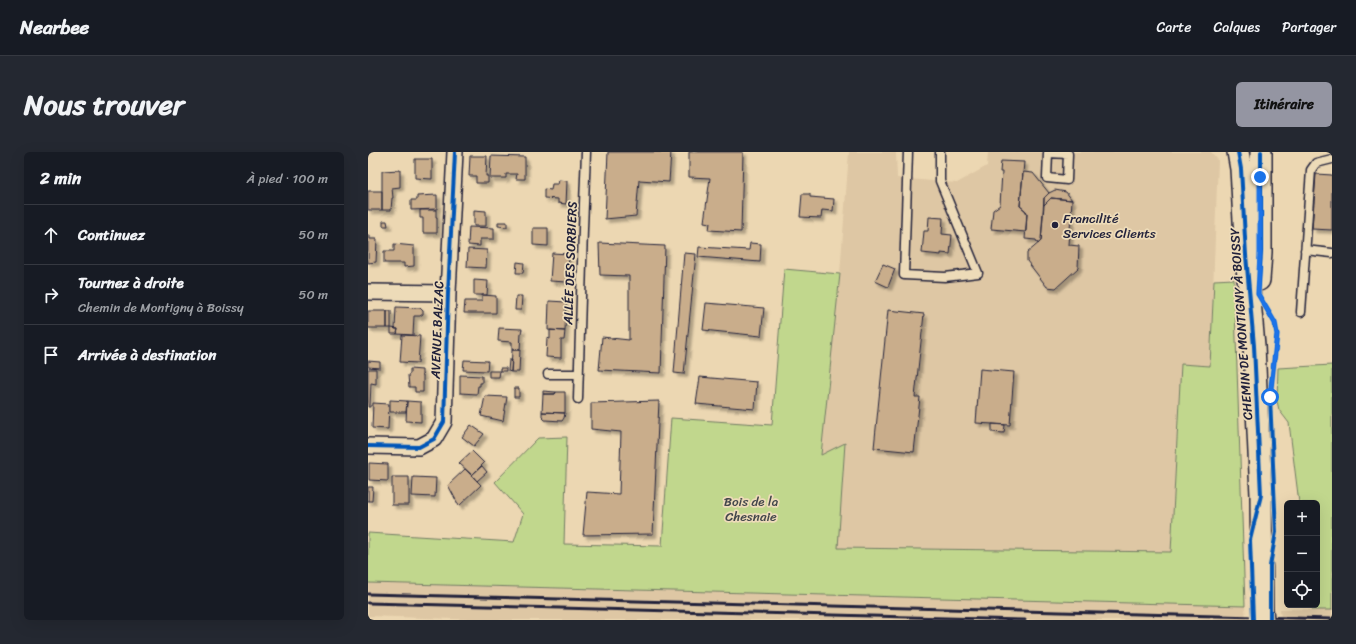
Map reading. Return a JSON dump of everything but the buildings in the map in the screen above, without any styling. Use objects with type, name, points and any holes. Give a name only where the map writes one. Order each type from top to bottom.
[{"type":"main road","name":"CHEMIN DE MONTIGNY À BOISSY","points":[[1238,152],[1241,169],[1246,255],[1254,346],[1261,495],[1262,614]]},
{"type":"main road","name":"CHEMIN DE MONTIGNY À BOISSY","points":[[1254,346],[1260,252],[1261,152]]},
{"type":"street","name":"AVENUE BALZAC","points":[[368,446],[419,447],[434,439],[444,422],[448,292],[455,152]]},
{"type":"street","points":[[368,292],[448,292]]},
{"type":"lane","name":"ALLÉE DES SORBIERS","points":[[578,399],[586,152]]},
{"type":"lane","points":[[908,152],[904,275],[945,277],[978,273],[940,181],[940,152]]},
{"type":"lane","points":[[1301,312],[1311,170],[1316,162],[1332,159]]},
{"type":"lane","points":[[1305,250],[1332,253]]},
{"type":"lane","points":[[548,374],[579,374]]},
{"type":"shaded area","points":[[849,152],[896,152],[897,178],[957,183],[987,166],[988,152],[1211,152],[1218,160],[1210,366],[1181,365],[1171,552],[837,548],[844,444],[821,456],[840,274]]},
{"type":"shaded area","points":[[368,583],[1245,606],[1246,620],[483,620],[368,616]]},
{"type":"shaded area","points":[[1280,609],[1332,610],[1332,620],[1281,620]]},
{"type":"green space","name":"Bois de la Chesnaie","points":[[784,269],[840,274],[821,455],[845,443],[838,548],[1171,552],[1181,364],[1210,366],[1214,280],[1234,279],[1245,606],[368,583],[368,533],[514,542],[523,514],[495,482],[538,438],[567,437],[564,544],[662,546],[671,418],[772,425]]},
{"type":"green space","points":[[1332,365],[1332,610],[1312,610],[1312,608],[1320,608],[1320,500],[1299,500],[1289,423],[1279,410],[1277,401],[1278,368]]},
{"type":"railway","points":[[368,594],[1332,619]]},
{"type":"railway","points":[[368,603],[1025,620]]},
{"type":"cycle path","points":[[368,446],[419,447],[434,439],[444,422],[448,293],[455,152]]},
{"type":"cycle path","points":[[1238,152],[1241,169],[1246,255],[1254,346],[1261,495],[1250,540],[1253,620]]},
{"type":"cycle path","points":[[1261,152],[1261,252],[1258,294],[1275,323],[1277,334],[1270,397],[1276,532],[1270,566],[1270,620]]},
{"type":"place","name":"Francilité Services Clients","points":[[1055,225]]},
{"type":"route","points":[[1260,177],[1260,252],[1258,294],[1275,323],[1277,334],[1272,367],[1270,397]]}]
